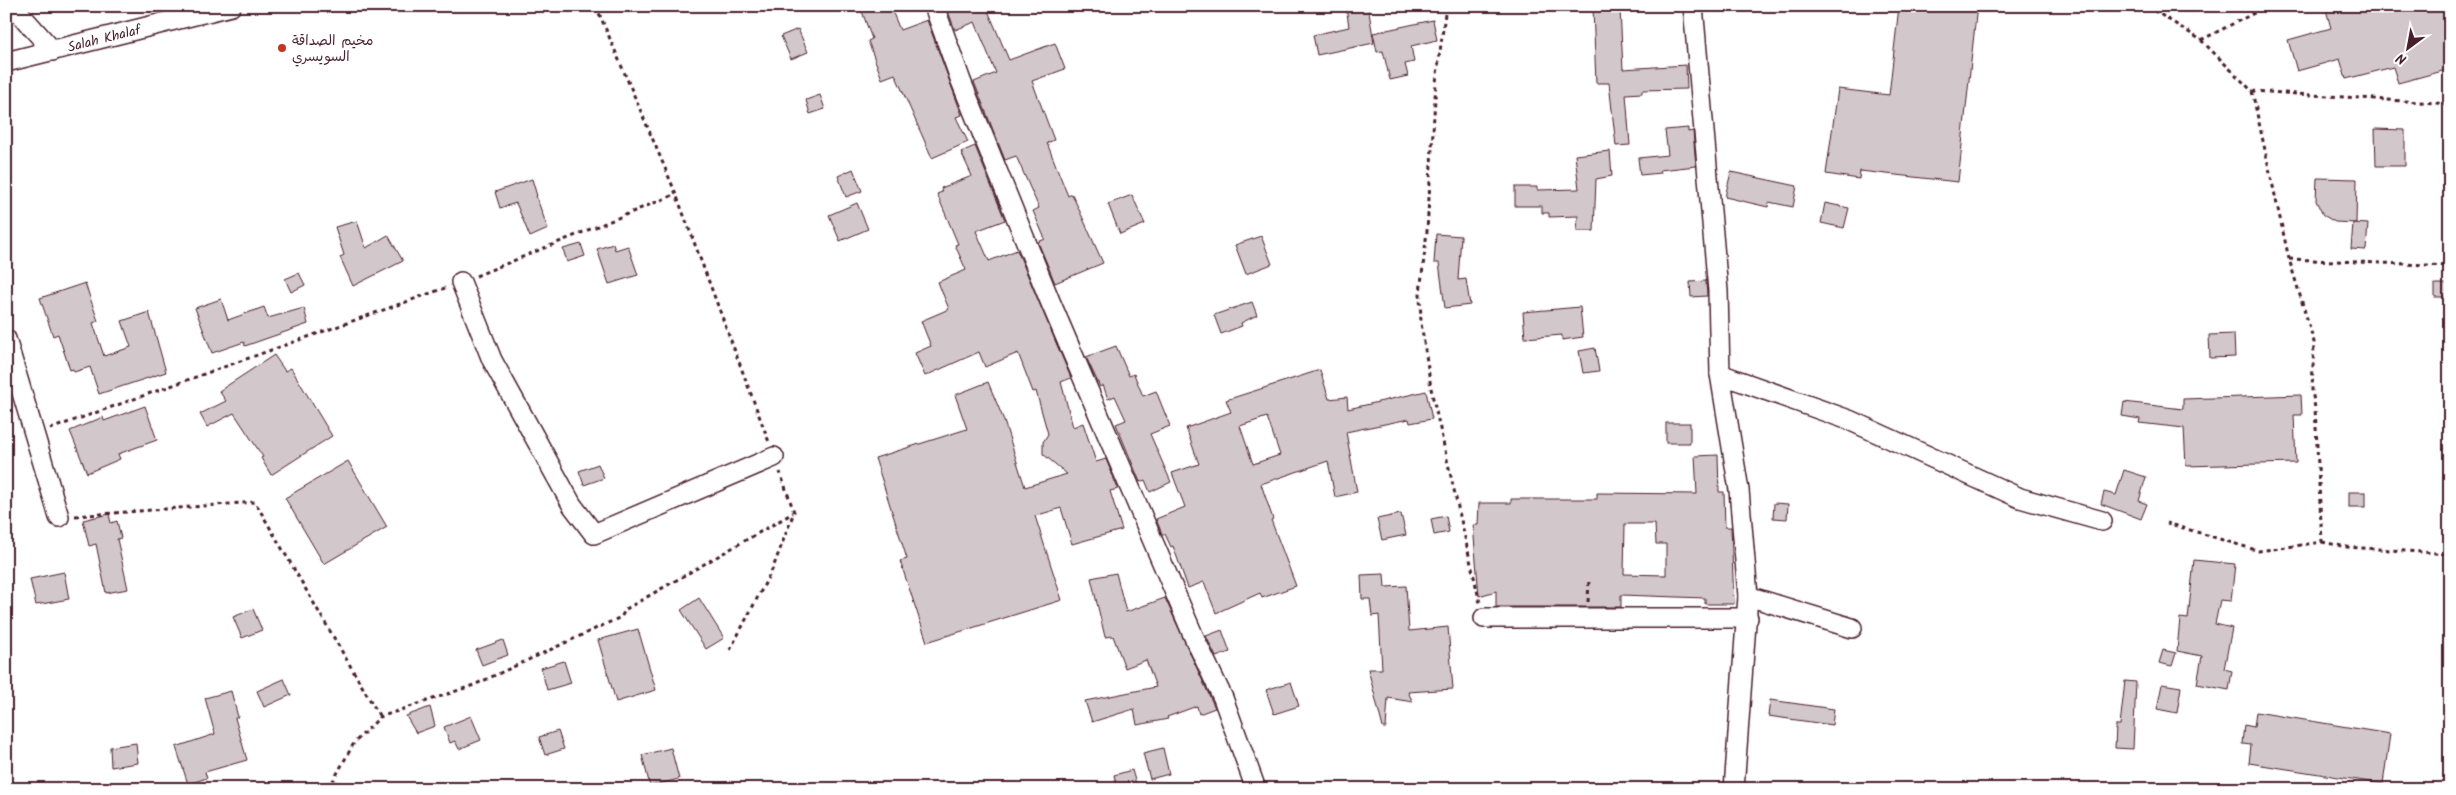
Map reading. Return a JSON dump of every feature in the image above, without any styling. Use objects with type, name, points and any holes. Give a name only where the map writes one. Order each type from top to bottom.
[{"type":"street","points":[[13,6],[53,51]]},
{"type":"street","name":"Salah Khalaf","points":[[6,62],[231,6]]},
{"type":"street","points":[[934,6],[961,80],[1047,292],[1194,637],[1223,698],[1256,789]]},
{"type":"street","points":[[1693,6],[1718,291],[1720,374],[1739,490],[1748,596],[1748,618],[1734,789]]},
{"type":"street","points":[[461,282],[492,360],[572,505],[594,534],[774,457]]},
{"type":"street","points":[[6,339],[36,434],[59,517]]},
{"type":"street","points":[[1720,374],[1849,420],[2020,498],[2102,521]]},
{"type":"street","points":[[1748,596],[1852,628]]},
{"type":"street","points":[[1484,618],[1748,618]]},
{"type":"path","points":[[596,6],[676,194],[794,512],[773,568],[730,650]]},
{"type":"path","points":[[1446,6],[1436,82],[1427,230],[1420,293],[1421,323],[1432,394],[1484,618]]},
{"type":"path","points":[[2147,6],[2201,40],[2252,91],[2289,259],[2314,342],[2312,390],[2322,542]]},
{"type":"path","points":[[2201,40],[2268,6]]},
{"type":"path","points":[[2252,91],[2450,104]]},
{"type":"path","points":[[36,434],[461,282],[676,194]]},
{"type":"path","points":[[2289,259],[2450,266]]},
{"type":"path","points":[[59,517],[255,502],[380,717]]},
{"type":"path","points":[[333,781],[354,743],[380,717],[474,685],[621,617],[626,609],[794,512]]},
{"type":"path","points":[[2167,522],[2259,551],[2322,542],[2347,547],[2450,554]]},
{"type":"path","points":[[1588,618],[1589,578]]},
{"type":"path","points":[[309,789],[333,781],[351,789]]},
{"type":"building","points":[[860,6],[890,6],[900,30],[927,20],[962,115],[956,117],[968,142],[932,158],[895,74],[882,79],[868,41],[872,39]]},
{"type":"building","points":[[946,6],[986,6],[1009,60],[1055,43],[1065,69],[1032,81],[1054,140],[1047,143],[1068,196],[1072,194],[1103,263],[1055,283],[1038,242],[1045,239],[1033,211],[1039,208],[1016,156],[1005,160],[974,82],[996,73],[975,22],[955,30]]},
{"type":"building","points":[[1346,6],[1368,6],[1374,43],[1317,55],[1313,35],[1349,27]]},
{"type":"building","points":[[1899,6],[1977,6],[1958,182],[1860,171],[1859,179],[1826,174],[1838,89],[1889,95]]},
{"type":"building","points":[[2325,6],[2450,6],[2450,69],[2398,83],[2393,67],[2346,79],[2340,59],[2297,71],[2288,40],[2331,28]]},
{"type":"building","points":[[1593,9],[1620,9],[1623,69],[1686,65],[1687,89],[1642,90],[1642,93],[1626,94],[1630,145],[1616,146],[1609,83],[1596,83]]},
{"type":"building","points":[[1433,20],[1437,40],[1411,46],[1414,62],[1405,64],[1408,76],[1390,80],[1383,51],[1377,52],[1373,33]]},
{"type":"building","points":[[798,29],[808,52],[791,59],[781,36]]},
{"type":"building","points":[[820,95],[825,109],[810,114],[806,100]]},
{"type":"building","points":[[1688,128],[1688,132],[1693,131],[1696,166],[1660,170],[1661,173],[1640,175],[1638,158],[1668,155],[1665,130]]},
{"type":"building","points":[[2375,129],[2405,130],[2405,166],[2376,166]]},
{"type":"building","points":[[975,146],[1005,220],[976,231],[989,261],[1017,250],[1071,378],[1061,382],[1073,427],[1083,423],[1096,462],[1106,459],[1118,489],[1110,491],[1122,530],[1072,544],[1061,508],[1035,516],[1062,600],[927,642],[900,561],[907,559],[875,458],[967,429],[955,395],[988,382],[1003,418],[1025,487],[1067,474],[1043,454],[1043,442],[1048,434],[1036,391],[1033,392],[1018,353],[985,367],[979,352],[925,376],[915,353],[931,346],[921,321],[949,309],[938,282],[966,270],[955,245],[958,244],[937,194],[942,192],[941,188],[972,176],[961,152]]},
{"type":"building","points":[[1610,151],[1612,176],[1596,179],[1594,231],[1577,231],[1578,216],[1549,217],[1549,213],[1542,213],[1542,206],[1515,206],[1515,187],[1537,187],[1537,190],[1579,189],[1575,155]]},
{"type":"building","points":[[853,169],[862,191],[846,197],[838,176]]},
{"type":"building","points":[[1731,172],[1797,186],[1793,207],[1769,202],[1768,207],[1725,197]]},
{"type":"building","points":[[2317,178],[2357,179],[2356,223],[2335,222],[2323,215],[2316,201]]},
{"type":"building","points":[[532,179],[548,229],[530,237],[516,203],[500,208],[495,192]]},
{"type":"building","points":[[1132,195],[1145,224],[1120,234],[1108,204]]},
{"type":"building","points":[[857,203],[868,229],[840,241],[829,215]]},
{"type":"building","points":[[1825,203],[1849,208],[1844,228],[1821,223]]},
{"type":"building","points":[[357,221],[366,248],[388,235],[403,261],[353,286],[340,257],[344,255],[335,227]]},
{"type":"building","points":[[2353,223],[2368,224],[2366,250],[2351,249]]},
{"type":"building","points":[[1436,234],[1461,236],[1458,280],[1466,279],[1470,305],[1445,308],[1439,263],[1434,263]]},
{"type":"building","points":[[1261,236],[1272,264],[1246,274],[1235,245]]},
{"type":"building","points":[[581,244],[585,256],[567,262],[563,249]]},
{"type":"building","points":[[613,244],[615,250],[628,246],[638,275],[609,284],[597,249]]},
{"type":"building","points":[[299,273],[305,285],[291,292],[285,279]]},
{"type":"building","points":[[1706,281],[1707,296],[1691,297],[1690,282]]},
{"type":"building","points":[[85,283],[98,321],[93,323],[104,356],[131,347],[122,321],[149,312],[166,372],[99,394],[90,367],[74,372],[73,369],[70,370],[58,334],[53,336],[40,298]]},
{"type":"building","points":[[2435,284],[2450,284],[2450,297],[2435,297]]},
{"type":"building","points":[[221,299],[228,320],[264,307],[268,318],[304,308],[308,324],[245,346],[244,342],[212,353],[195,308]]},
{"type":"building","points":[[1252,302],[1257,315],[1241,323],[1242,326],[1221,334],[1214,315]]},
{"type":"building","points":[[1580,307],[1583,337],[1562,340],[1562,335],[1525,338],[1523,312]]},
{"type":"building","points":[[2234,334],[2235,357],[2210,358],[2209,335]]},
{"type":"building","points":[[1116,346],[1129,376],[1134,374],[1143,396],[1156,391],[1170,426],[1150,434],[1171,482],[1150,492],[1145,480],[1140,482],[1116,424],[1126,420],[1115,396],[1108,399],[1103,385],[1100,387],[1086,357]]},
{"type":"building","points":[[1595,348],[1599,371],[1583,373],[1579,351]]},
{"type":"building","points":[[274,355],[285,371],[291,368],[332,436],[271,475],[261,458],[263,457],[234,413],[207,427],[200,414],[226,401],[219,391]]},
{"type":"building","points":[[1320,370],[1329,399],[1347,397],[1348,409],[1426,391],[1432,419],[1410,423],[1409,419],[1346,432],[1357,492],[1335,497],[1328,461],[1261,484],[1273,519],[1271,520],[1296,586],[1262,598],[1260,593],[1216,613],[1204,582],[1188,588],[1173,546],[1171,547],[1165,534],[1162,534],[1156,519],[1185,507],[1172,473],[1199,464],[1186,428],[1231,412],[1226,400]],"holes":[[[1267,417],[1280,455],[1253,464],[1240,426]]]},
{"type":"building","points":[[2301,395],[2302,415],[2294,415],[2296,463],[2186,466],[2184,428],[2139,423],[2140,419],[2122,416],[2124,402],[2183,409],[2183,399]]},
{"type":"building","points":[[145,406],[157,440],[118,454],[120,459],[87,473],[70,431],[103,417],[104,421]]},
{"type":"building","points":[[1666,423],[1690,423],[1690,443],[1666,443]]},
{"type":"building","points":[[1718,455],[1719,492],[1724,492],[1725,527],[1731,527],[1734,604],[1705,604],[1705,598],[1621,595],[1621,607],[1496,607],[1496,591],[1479,596],[1473,525],[1478,525],[1479,503],[1511,503],[1511,499],[1597,499],[1597,493],[1697,494],[1695,456]],"holes":[[[1625,524],[1655,524],[1656,544],[1666,544],[1666,575],[1624,574]]]},
{"type":"building","points":[[348,461],[387,527],[324,564],[285,498]]},
{"type":"building","points":[[598,464],[604,478],[584,485],[579,471]]},
{"type":"building","points":[[2124,470],[2146,477],[2139,501],[2147,504],[2141,519],[2101,504],[2104,492],[2116,495]]},
{"type":"building","points":[[2349,492],[2366,492],[2366,507],[2349,507]]},
{"type":"building","points":[[1774,503],[1788,504],[1787,519],[1773,518]]},
{"type":"building","points":[[109,514],[111,523],[117,521],[121,538],[117,539],[128,589],[106,593],[96,544],[89,546],[83,520]]},
{"type":"building","points":[[1401,514],[1406,535],[1382,540],[1377,519]]},
{"type":"building","points":[[1446,516],[1449,532],[1434,535],[1431,519]]},
{"type":"building","points":[[2194,560],[2235,564],[2231,601],[2220,600],[2215,624],[2232,628],[2224,669],[2232,671],[2229,690],[2197,684],[2202,656],[2177,651],[2180,618],[2188,619]]},
{"type":"building","points":[[64,572],[69,599],[36,605],[30,579]]},
{"type":"building","points":[[1116,573],[1126,612],[1165,598],[1215,708],[1199,714],[1197,706],[1167,717],[1168,719],[1137,725],[1134,709],[1092,722],[1085,701],[1156,687],[1146,660],[1125,668],[1113,636],[1105,637],[1091,578]]},
{"type":"building","points":[[1384,574],[1385,587],[1406,586],[1409,631],[1448,627],[1453,689],[1408,692],[1413,702],[1388,698],[1386,728],[1383,728],[1368,669],[1382,669],[1379,615],[1372,616],[1370,599],[1362,599],[1361,575]]},
{"type":"building","points":[[699,598],[724,638],[706,649],[681,610]]},
{"type":"building","points":[[253,609],[262,630],[242,638],[233,617]]},
{"type":"building","points":[[638,629],[656,690],[616,702],[598,640]]},
{"type":"building","points":[[1222,630],[1230,652],[1216,657],[1206,636]]},
{"type":"building","points":[[503,640],[508,655],[482,665],[476,650]]},
{"type":"building","points":[[2163,650],[2176,653],[2172,666],[2159,663]]},
{"type":"building","points":[[564,661],[571,683],[547,690],[541,668]]},
{"type":"building","points":[[284,679],[291,695],[264,707],[257,691]]},
{"type":"building","points":[[2125,681],[2136,682],[2133,749],[2115,748],[2116,725],[2120,725]]},
{"type":"building","points":[[1291,682],[1299,706],[1274,714],[1266,690]]},
{"type":"building","points":[[2162,684],[2181,687],[2177,713],[2157,709]]},
{"type":"building","points":[[231,691],[238,717],[235,718],[247,760],[205,772],[207,778],[188,784],[176,747],[215,734],[205,698]]},
{"type":"building","points":[[1770,700],[1834,709],[1832,725],[1768,716]]},
{"type":"building","points":[[430,707],[435,726],[416,733],[406,716]]},
{"type":"building","points":[[2256,712],[2390,734],[2383,784],[2249,763],[2251,745],[2242,744],[2244,725],[2254,727]]},
{"type":"building","points":[[471,716],[481,740],[459,749],[455,741],[450,743],[444,727]]},
{"type":"building","points":[[558,731],[564,749],[545,755],[539,737]]},
{"type":"building","points":[[136,743],[138,763],[111,767],[110,747]]},
{"type":"building","points":[[671,748],[679,779],[650,786],[642,755]]},
{"type":"building","points":[[1163,748],[1169,774],[1150,779],[1143,753]]},
{"type":"building","points":[[1132,770],[1136,784],[1117,788],[1114,775]]},
{"type":"place","name":"مخيم الصداقة السويسري","points":[[282,48]]}]
